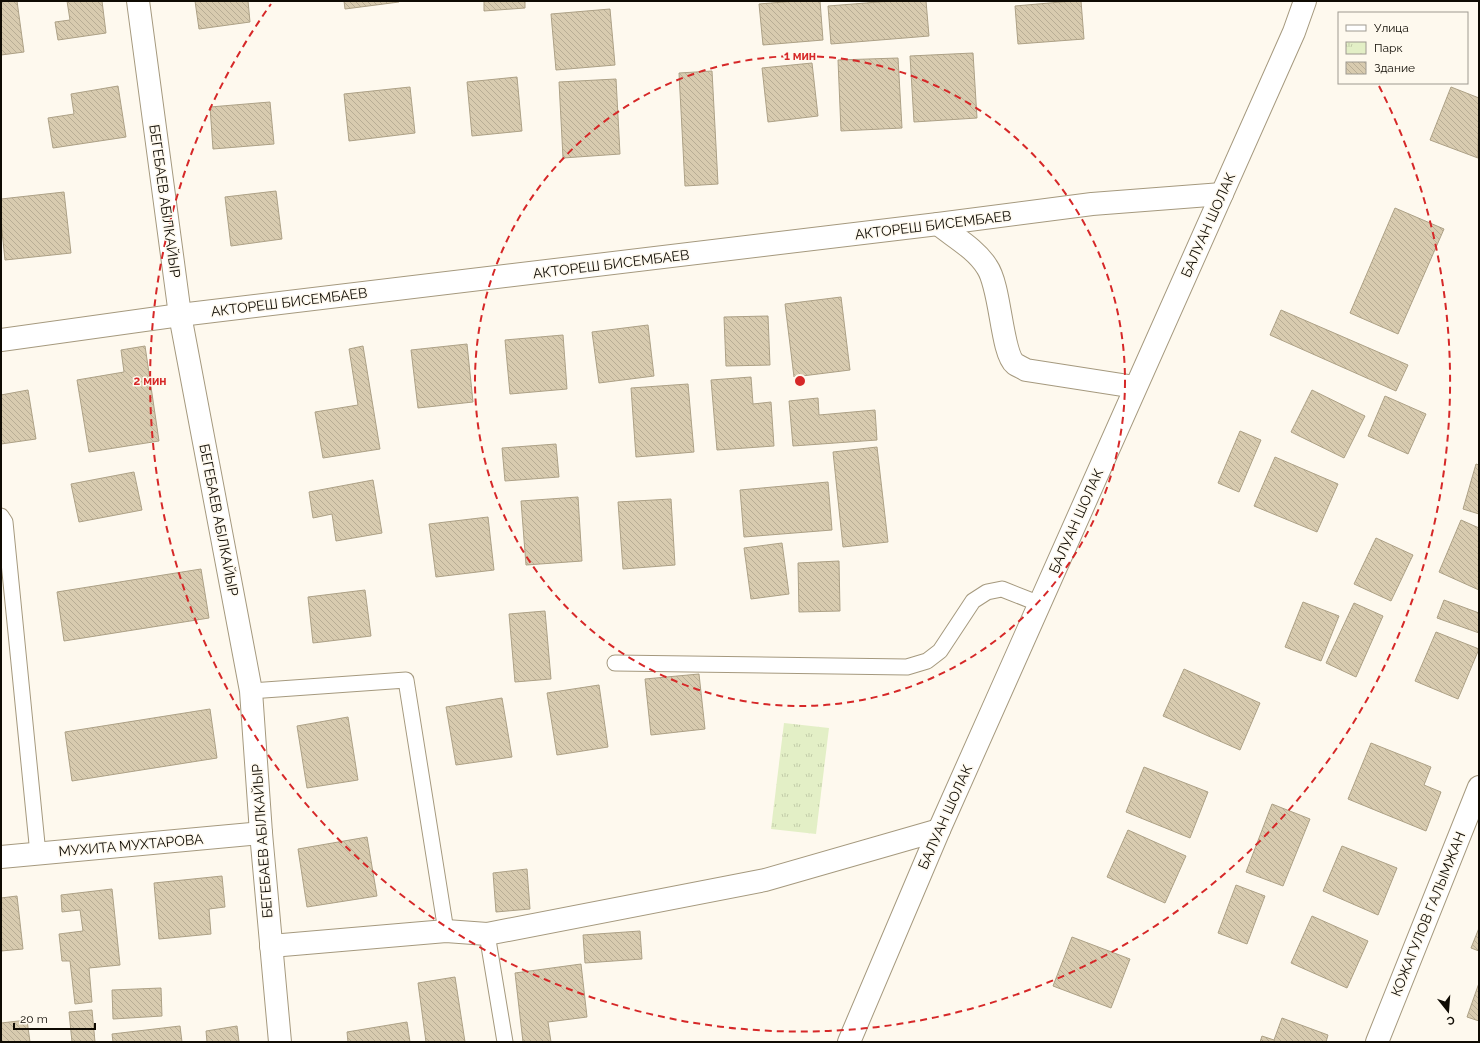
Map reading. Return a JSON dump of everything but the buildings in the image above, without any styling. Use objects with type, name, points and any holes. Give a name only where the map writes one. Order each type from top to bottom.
[{"type":"street","name":"БЕГЕБАЕВ АБІЛКАЙЫР","points":[[138,1],[180,315],[251,691],[261,833],[280,1042]]},
{"type":"street","name":"БАЛУАН ШОЛАК","points":[[849,1042],[939,830],[1294,32],[1305,1]]},
{"type":"street","name":"АКТОРЕШ БИСЕМБАЕВ","points":[[1,340],[180,315],[938,224],[1092,204],[1222,194]]},
{"type":"street","points":[[938,224],[975,253],[987,266],[994,280],[1008,353],[1014,364],[1026,370],[1135,387]]},
{"type":"street","name":"КОЖАГУЛОВ ГАЛЫМЖАН","points":[[1377,1042],[1479,787]]},
{"type":"street","points":[[271,946],[446,931],[487,934],[765,880],[939,830]]},
{"type":"street","name":"МУХИТА МУХТАРОВА","points":[[1,857],[261,833]]},
{"type":"lane","points":[[1,516],[5,522],[38,854]]},
{"type":"lane","points":[[615,663],[907,667],[927,661],[940,651],[973,601],[987,592],[1002,588],[1040,604]]},
{"type":"lane","points":[[251,691],[406,680],[446,931]]},
{"type":"lane","points":[[487,934],[505,1042]]},
{"type":"green space","points":[[784,723],[829,728],[816,834],[771,829]]}]
